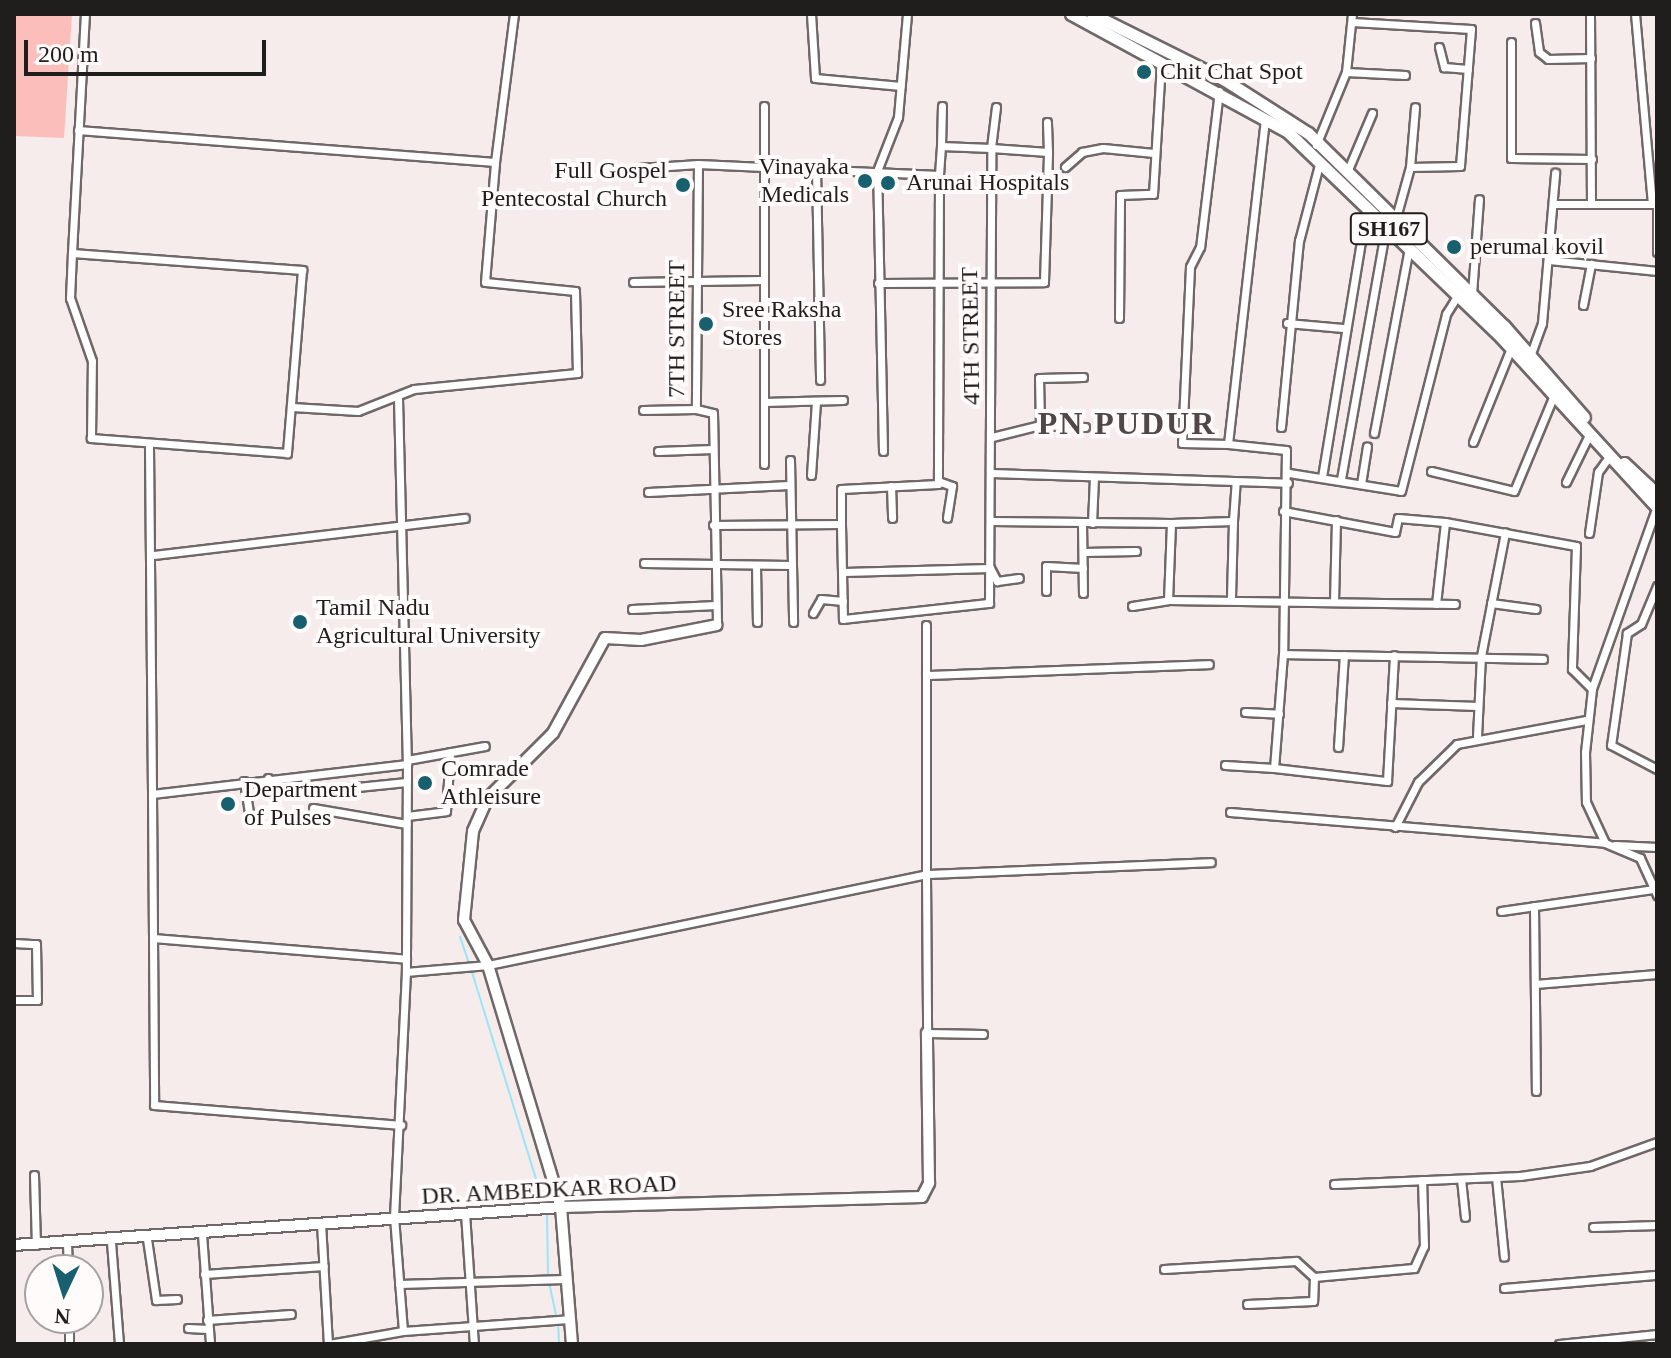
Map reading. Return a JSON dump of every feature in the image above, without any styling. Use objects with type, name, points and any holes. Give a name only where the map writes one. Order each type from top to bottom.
[{"type":"main road","name":"SH167","points":[[1071,14],[1095,18],[1260,99],[1347,172],[1409,248],[1511,348],[1528,360],[1589,435],[1657,506]]},
{"type":"main road","name":"SH167","points":[[1095,18],[1161,64],[1219,91],[1315,147],[1320,161],[1367,206],[1472,294],[1528,360],[1657,494]]},
{"type":"street","points":[[72,253],[302,270],[292,407],[284,455],[149,447],[91,438],[92,361],[71,306],[72,253],[85,14]]},
{"type":"street","points":[[292,407],[358,411],[398,398],[414,389],[577,373],[575,291],[485,282],[495,162],[514,14]]},
{"type":"street","points":[[811,14],[815,78],[901,86]]},
{"type":"street","points":[[883,451],[877,171],[898,117],[907,14]]},
{"type":"street","points":[[1590,14],[1591,202]]},
{"type":"street","points":[[1635,14],[1657,252]]},
{"type":"street","points":[[1315,147],[1346,72],[1352,18],[1471,29],[1459,168],[1410,167]]},
{"type":"street","points":[[1535,23],[1539,52],[1548,59],[1591,58]]},
{"type":"street","points":[[1511,42],[1511,158],[1592,159]]},
{"type":"street","points":[[1439,47],[1444,67],[1468,69]]},
{"type":"street","points":[[1119,318],[1120,195],[1153,194],[1161,64]]},
{"type":"street","points":[[1346,72],[1405,75]]},
{"type":"street","points":[[1219,91],[1200,247],[1190,267],[1182,443],[1286,450]]},
{"type":"street","points":[[764,106],[764,464]]},
{"type":"street","points":[[938,481],[935,282],[942,106]]},
{"type":"street","name":"4TH STREET","points":[[843,601],[843,619],[989,603],[992,437],[989,284],[991,148],[996,107]]},
{"type":"street","points":[[1341,479],[1390,224],[1410,167],[1415,107]]},
{"type":"street","points":[[1347,172],[1372,113]]},
{"type":"street","points":[[1228,444],[1265,116]]},
{"type":"street","points":[[878,283],[1044,282],[1047,122]]},
{"type":"street","points":[[78,130],[495,162]]},
{"type":"street","points":[[941,146],[1048,152]]},
{"type":"street","points":[[1065,167],[1082,152],[1103,148],[1154,153]]},
{"type":"street","points":[[1281,427],[1287,323],[1320,161]]},
{"type":"street","points":[[639,168],[698,164],[939,175]]},
{"type":"street","name":"7TH STREET","points":[[698,164],[696,409],[713,413],[713,563],[717,625]]},
{"type":"street","points":[[816,168],[820,380]]},
{"type":"street","points":[[1528,360],[1549,260],[1555,173]]},
{"type":"street","points":[[1472,294],[1479,199]]},
{"type":"street","points":[[1554,204],[1654,204]]},
{"type":"street","points":[[1322,477],[1343,328],[1367,206]]},
{"type":"street","points":[[1374,433],[1409,248]]},
{"type":"street","points":[[1549,260],[1657,271]]},
{"type":"street","points":[[1583,305],[1591,264]]},
{"type":"street","points":[[633,282],[762,280]]},
{"type":"street","points":[[1289,473],[1401,491],[1446,314],[1458,295]]},
{"type":"street","points":[[1287,323],[1343,328]]},
{"type":"street","points":[[1473,442],[1511,348]]},
{"type":"street","points":[[1040,425],[1039,378],[1083,377]]},
{"type":"street","points":[[1431,471],[1514,491],[1554,395]]},
{"type":"street","points":[[398,398],[407,820],[401,1125],[394,1217],[403,1331]]},
{"type":"street","points":[[764,402],[843,400]]},
{"type":"street","points":[[811,475],[816,401]]},
{"type":"street","points":[[643,410],[696,409]]},
{"type":"street","points":[[992,437],[1040,425],[1085,427]]},
{"type":"street","points":[[1566,482],[1589,435]]},
{"type":"street","points":[[1274,768],[1283,654],[1283,511],[1289,473],[1287,441]]},
{"type":"street","points":[[1361,484],[1367,446]]},
{"type":"street","points":[[149,447],[153,555],[154,1105],[401,1125]]},
{"type":"street","points":[[658,451],[713,449]]},
{"type":"street","points":[[1589,533],[1598,472],[1609,457]]},
{"type":"street","points":[[790,460],[788,525],[793,622]]},
{"type":"street","points":[[991,473],[1288,483]]},
{"type":"street","points":[[1092,523],[1094,477]]},
{"type":"street","points":[[813,613],[821,599],[843,601],[841,489],[938,481],[952,486],[947,518]]},
{"type":"street","points":[[1231,600],[1236,482]]},
{"type":"street","points":[[648,492],[789,485]]},
{"type":"street","points":[[891,486],[892,518]]},
{"type":"street","points":[[1501,911],[1656,892],[1640,858],[1607,844],[1586,802],[1587,720],[1592,689],[1657,506]]},
{"type":"street","points":[[1283,511],[1395,532],[1398,518],[1445,522],[1576,546],[1572,669],[1592,689]]},
{"type":"street","points":[[153,555],[465,518]]},
{"type":"street","points":[[1334,602],[1336,520]]},
{"type":"street","points":[[991,521],[1233,521]]},
{"type":"street","points":[[1436,604],[1445,522]]},
{"type":"street","points":[[1082,523],[1083,593]]},
{"type":"street","points":[[1168,600],[1171,523]]},
{"type":"street","points":[[713,525],[841,524]]},
{"type":"street","points":[[1477,737],[1481,656],[1505,532]]},
{"type":"street","points":[[1083,552],[1136,551]]},
{"type":"street","points":[[644,563],[790,565]]},
{"type":"street","points":[[756,566],[757,622]]},
{"type":"street","points":[[1046,591],[1046,566],[1083,568]]},
{"type":"street","points":[[844,572],[990,568],[997,581],[1019,578]]},
{"type":"street","points":[[1657,586],[1641,624],[1627,633],[1611,745],[1657,769]]},
{"type":"street","points":[[1132,606],[1168,600],[1455,604]]},
{"type":"street","points":[[1491,603],[1536,609]]},
{"type":"street","points":[[632,609],[716,605]]},
{"type":"street","points":[[572,1344],[561,1207],[464,920],[473,831],[487,799],[553,733],[605,638],[641,640],[717,625]]},
{"type":"street","points":[[926,625],[927,1033],[983,1034]]},
{"type":"street","points":[[1283,654],[1543,659]]},
{"type":"street","points":[[1338,747],[1344,655]]},
{"type":"street","points":[[1225,765],[1387,781],[1394,655]]},
{"type":"street","points":[[926,675],[1209,664]]},
{"type":"street","points":[[1391,703],[1478,706]]},
{"type":"street","points":[[1245,712],[1279,714]]},
{"type":"street","points":[[1395,827],[1433,761],[1477,737],[1587,720]]},
{"type":"street","points":[[152,794],[407,762],[485,746]]},
{"type":"street","points":[[313,808],[407,820],[446,811],[450,752]]},
{"type":"street","points":[[268,778],[268,793]]},
{"type":"street","points":[[244,781],[249,812]]},
{"type":"street","points":[[318,791],[407,782]]},
{"type":"street","points":[[1230,812],[1657,847]]},
{"type":"street","points":[[406,972],[482,966],[926,874],[1211,862]]},
{"type":"street","points":[[1534,906],[1536,1091]]},
{"type":"street","points":[[153,938],[406,959]]},
{"type":"street","points":[[14,943],[36,944],[37,1000],[14,1000]]},
{"type":"street","points":[[1535,984],[1657,974]]},
{"type":"street","name":"DR. AMBEDKAR ROAD","points":[[14,1245],[111,1242],[394,1217],[561,1207],[922,1197],[929,1183],[927,1033]]},
{"type":"street","points":[[1334,1184],[1496,1177],[1590,1166],[1657,1142]]},
{"type":"street","points":[[34,1175],[36,1245]]},
{"type":"street","points":[[1496,1177],[1504,1257]]},
{"type":"street","points":[[1461,1179],[1465,1217]]},
{"type":"street","points":[[1164,1269],[1296,1261],[1314,1277],[1414,1268],[1424,1246],[1422,1180]]},
{"type":"street","points":[[465,1213],[474,1344]]},
{"type":"street","points":[[321,1223],[328,1344],[403,1331],[569,1319]]},
{"type":"street","points":[[1593,1227],[1657,1225]]},
{"type":"street","points":[[202,1234],[210,1344]]},
{"type":"street","points":[[147,1239],[156,1300],[177,1299]]},
{"type":"street","points":[[111,1242],[119,1344]]},
{"type":"street","points":[[67,1243],[67,1254]]},
{"type":"street","points":[[204,1274],[324,1266]]},
{"type":"street","points":[[1504,1288],[1657,1275]]},
{"type":"street","points":[[1247,1304],[1313,1301],[1314,1277]]},
{"type":"street","points":[[399,1284],[565,1279]]},
{"type":"street","points":[[207,1320],[291,1314]]},
{"type":"street","points":[[188,1328],[208,1329]]},
{"type":"street","points":[[1559,1344],[1657,1334]]},
{"type":"shaded area","points":[[14,14],[72,14],[64,138],[14,136]]},
{"type":"waterway","points":[[460,937],[469,963]]},
{"type":"waterway","points":[[471,969],[543,1201]]},
{"type":"waterway","points":[[547,1215],[548,1275]]},
{"type":"waterway","points":[[549,1282],[556,1315]]},
{"type":"waterway","points":[[558,1323],[559,1344]]},
{"type":"place","name":"Chit Chat Spot","points":[[1144,72]]},
{"type":"place","name":"Vinayaka Medicals","points":[[865,181]]},
{"type":"place","name":"Arunai Hospitals","points":[[888,183]]},
{"type":"place","name":"Full Gospel Pentecostal Church","points":[[683,185]]},
{"type":"place","name":"perumal kovil","points":[[1454,247]]},
{"type":"place","name":"Sree Raksha Stores","points":[[706,324]]},
{"type":"place","name":"Tamil Nadu Agricultural University","points":[[300,622]]},
{"type":"place","name":"Comrade Athleisure","points":[[425,783]]},
{"type":"place","name":"Department of Pulses","points":[[228,804]]},
{"type":"district","name":"PN PUDUR","points":[[1127,423]]}]
